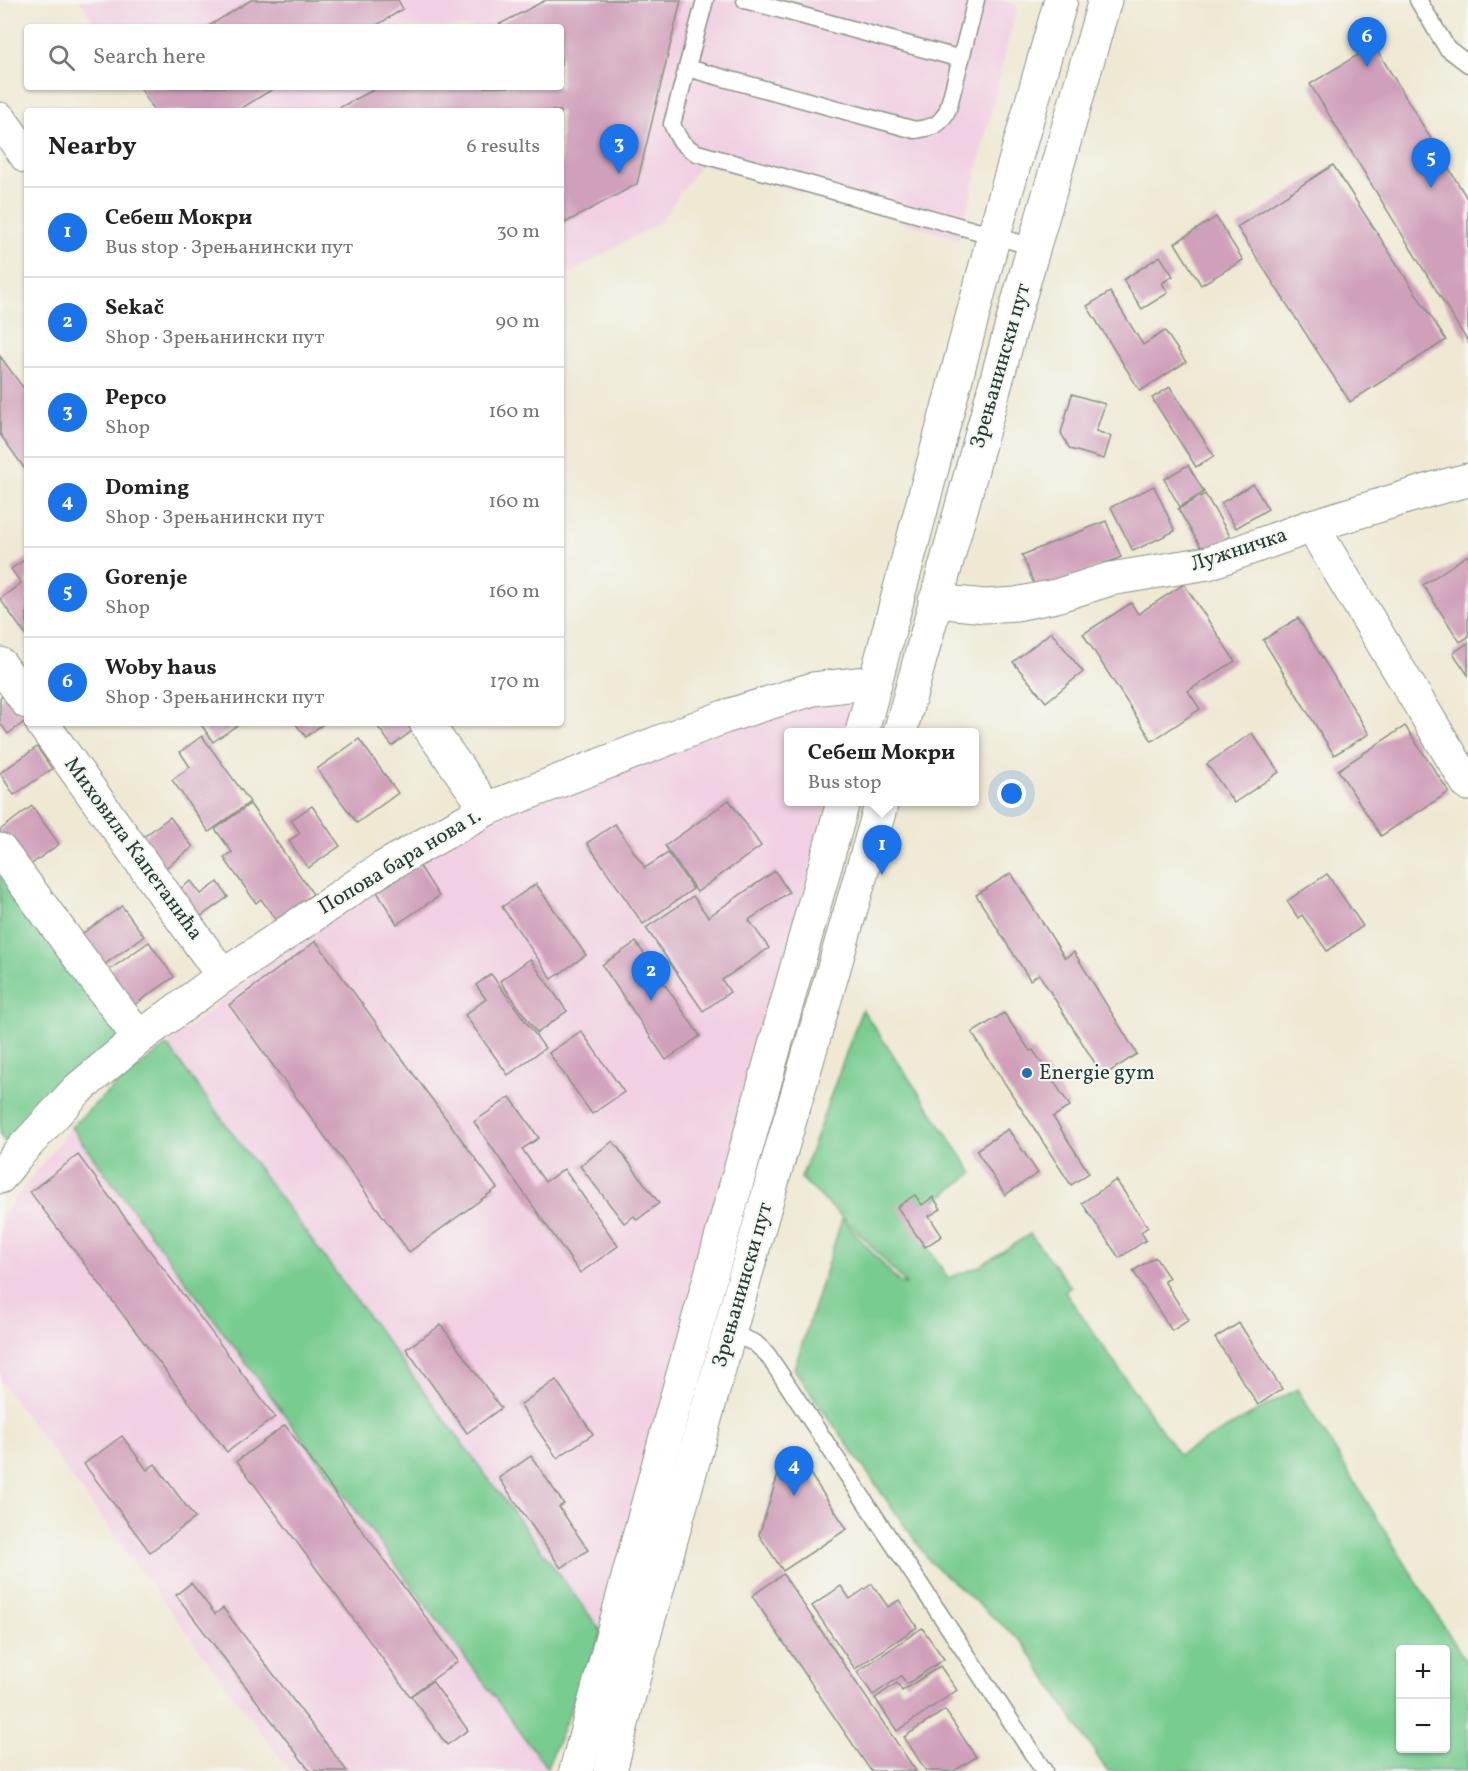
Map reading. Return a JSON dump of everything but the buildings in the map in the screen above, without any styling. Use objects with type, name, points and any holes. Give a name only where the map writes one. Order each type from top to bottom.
[{"type":"main road","name":"Зрењанински пут","points":[[863,728],[994,235],[1061,0]]},
{"type":"main road","name":"Зрењанински пут","points":[[901,728],[1105,0]]},
{"type":"main road","points":[[0,119],[24,153]]},
{"type":"main road","name":"Лужничка","points":[[935,601],[985,606],[1016,604],[1056,596],[1110,579],[1208,563],[1312,526],[1468,480]]},
{"type":"main road","points":[[1312,526],[1468,784]]},
{"type":"main road","points":[[0,664],[24,698]]},
{"type":"main road","name":"Попова бара нова 1.","points":[[0,1177],[17,1155],[77,1090],[139,1038],[223,976],[381,869],[487,809],[724,717],[813,689],[875,682]]},
{"type":"main road","name":"Миховила Капетанића","points":[[44,726],[223,976]]},
{"type":"main road","points":[[428,726],[487,809]]},
{"type":"main road","name":"Зрењанински пут","points":[[576,1771],[672,1414],[842,806]]},
{"type":"main road","name":"Зрењанински пут","points":[[610,1771],[647,1624],[881,806]]},
{"type":"main road","points":[[0,850],[139,1038]]},
{"type":"lane","points":[[705,0],[672,124],[677,137],[686,147],[697,153],[1034,247]]},
{"type":"lane","points":[[745,0],[961,59]]},
{"type":"lane","points":[[687,68],[915,130],[929,128],[942,122],[948,109],[976,0]]},
{"type":"lane","points":[[1096,31],[1112,16],[1123,0]]},
{"type":"lane","points":[[1418,0],[1447,48],[1468,64]]},
{"type":"lane","points":[[730,1333],[755,1343],[767,1354],[1044,1771]]},
{"type":"shaded area","points":[[79,0],[1002,0],[1017,6],[960,239],[701,164],[660,222],[564,276],[564,108],[153,108],[141,90],[564,90],[564,24],[96,24]]},
{"type":"shaded area","points":[[816,695],[852,707],[847,728],[784,728],[784,806],[826,806],[602,1632],[167,1045],[341,905],[487,822]]},
{"type":"shaded area","points":[[71,1127],[547,1768],[546,1771],[290,1771],[0,1381],[0,1218]]},
{"type":"green space","points":[[0,868],[124,1036],[9,1146],[0,1135]]},
{"type":"green space","points":[[862,1009],[973,1173],[910,1220],[948,1278],[978,1267],[1030,1234],[1071,1287],[1065,1292],[1179,1455],[1297,1389],[1468,1665],[1468,1771],[1107,1771],[1023,1643],[931,1563],[794,1369],[842,1219],[899,1282],[907,1285],[864,1238],[801,1178]]},
{"type":"green space","points":[[167,1045],[602,1632],[547,1768],[71,1127],[113,1087]]},
{"type":"place","name":"Woby haus","points":[[1367,67]]},
{"type":"place","name":"Pepco","points":[[619,174]]},
{"type":"place","name":"Gorenje","points":[[1431,188]]},
{"type":"place","name":"Себеш Мокри","points":[[882,875]]},
{"type":"place","name":"Sekač","points":[[651,1001]]},
{"type":"place","name":"Energie gym","points":[[1027,1073]]},
{"type":"place","name":"Doming","points":[[794,1496]]}]
